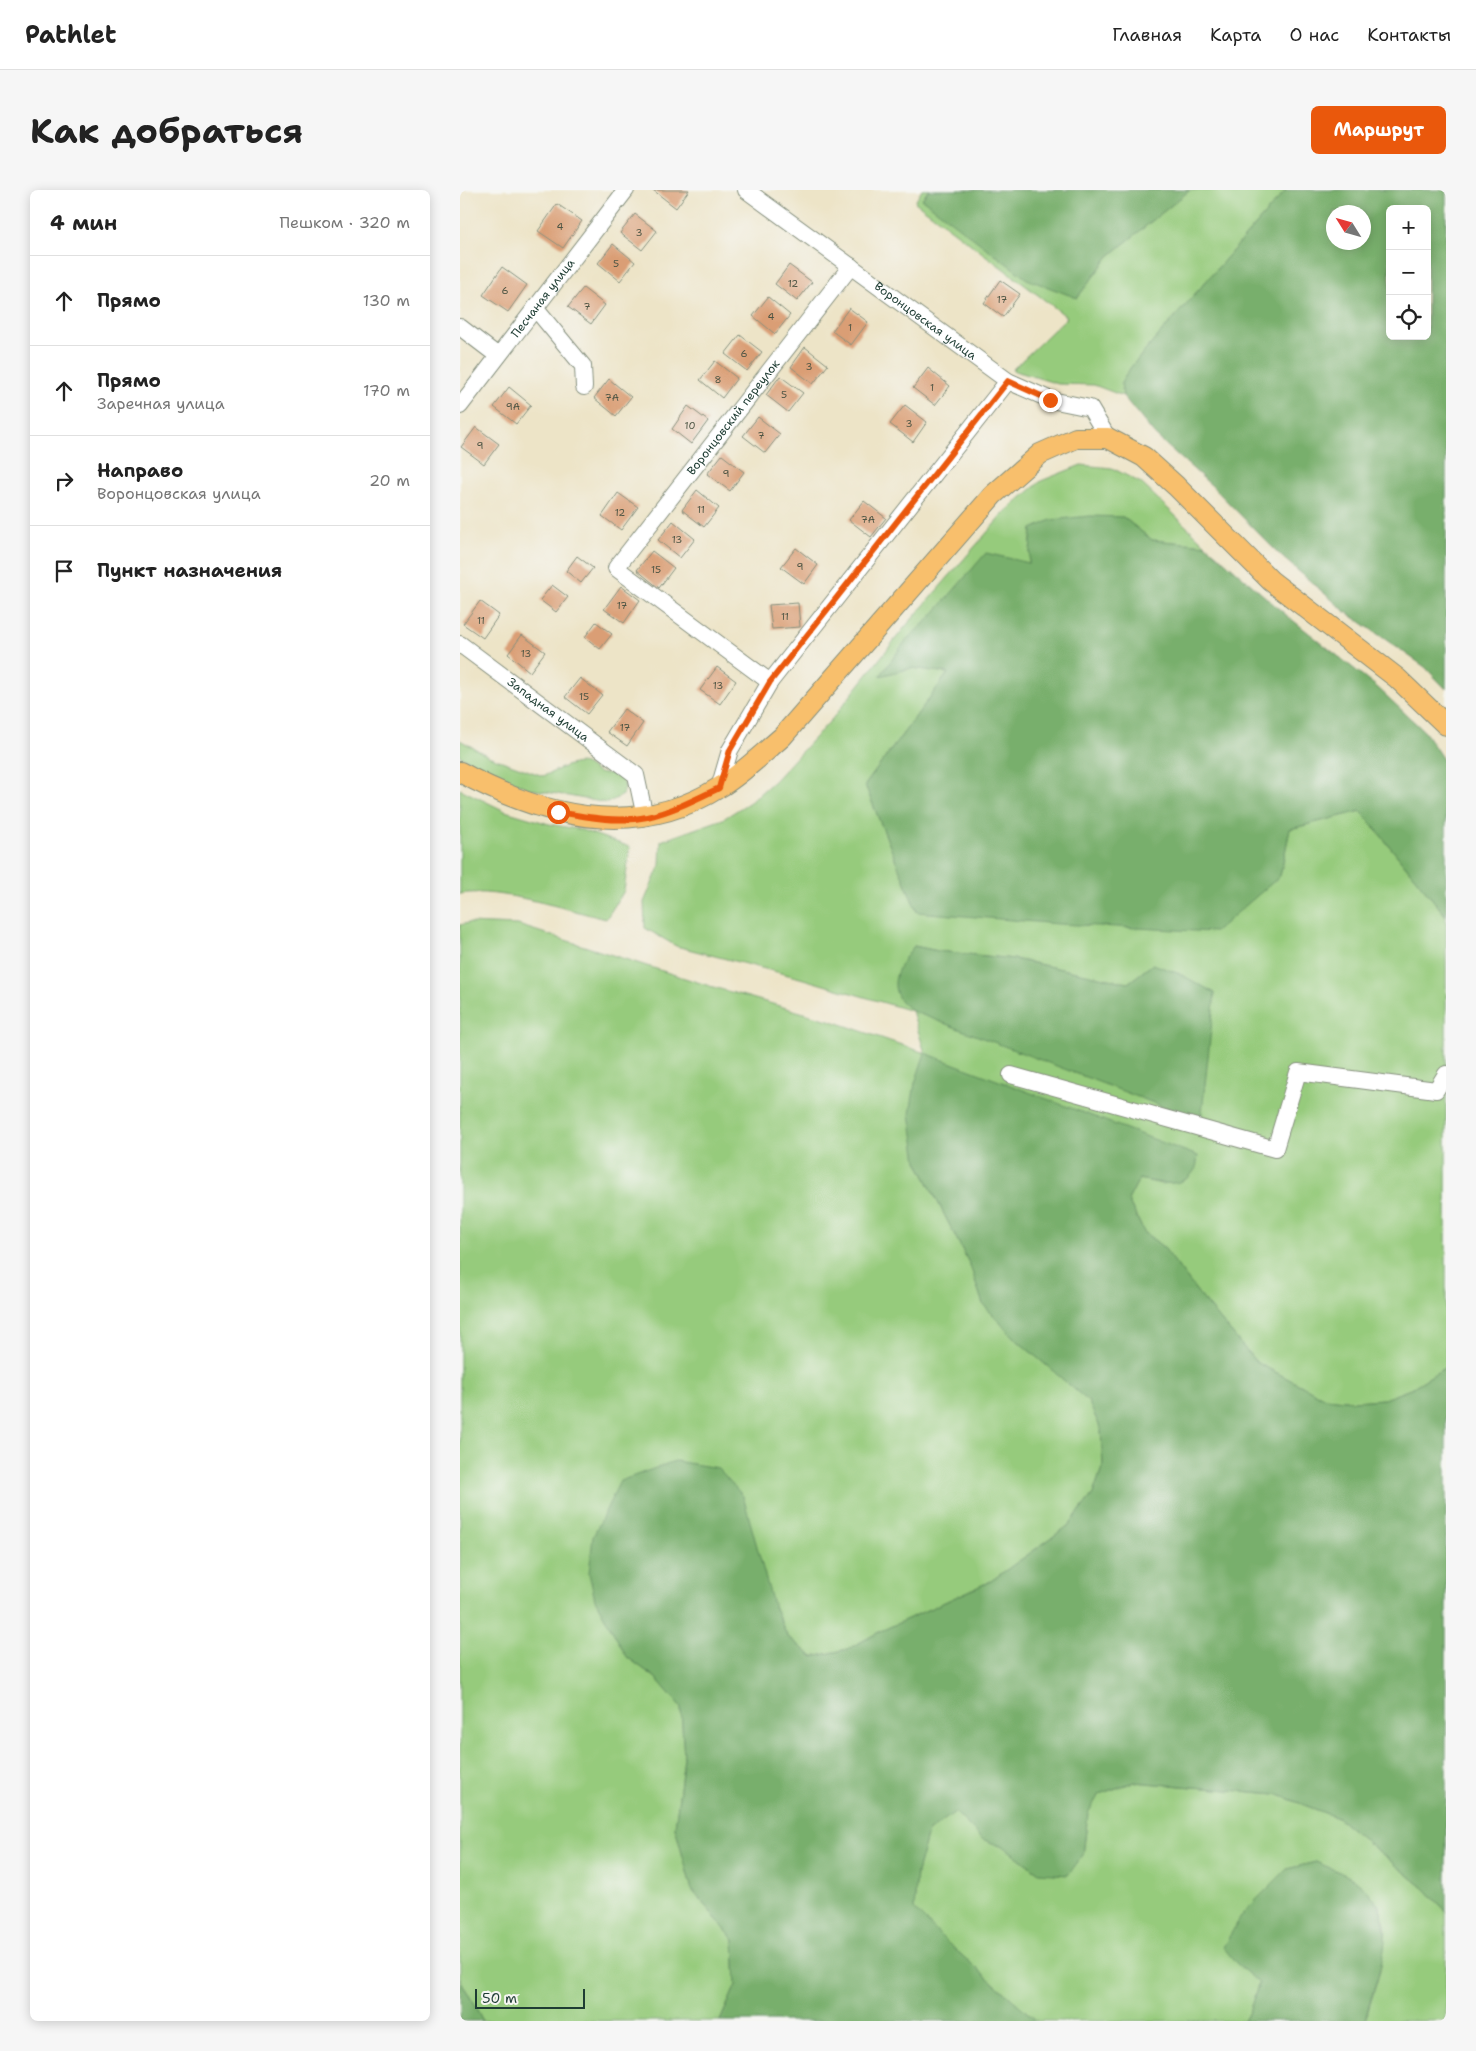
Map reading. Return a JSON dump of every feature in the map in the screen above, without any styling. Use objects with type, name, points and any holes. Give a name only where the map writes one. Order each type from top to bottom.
[{"type":"main road","points":[[460,772],[520,801],[558,812],[588,817],[619,819],[645,817],[671,810],[719,788],[751,765],[782,736],[993,495],[1040,454],[1076,438],[1108,438],[1144,457],[1176,486],[1271,581],[1397,678],[1446,725]]},
{"type":"street","name":"Песчаная улица","points":[[460,406],[626,190]]},
{"type":"street","name":"Воронцовская улица","points":[[746,190],[1008,381],[1050,400],[1090,408],[1108,438]]},
{"type":"street","name":"Воронцовский переулок","points":[[770,682],[616,568],[851,266]]},
{"type":"street","points":[[535,308],[583,366],[584,387]]},
{"type":"street","points":[[460,327],[498,356]]},
{"type":"street","points":[[719,788],[730,750],[770,682],[1008,381]]},
{"type":"street","name":"Западная улица","points":[[460,644],[636,776],[645,817]]},
{"type":"street","points":[[1011,1075],[1275,1149],[1298,1072],[1436,1090],[1446,1074]]},
{"type":"green space","points":[[922,190],[929,190],[922,199],[1077,298],[1109,256],[1190,190],[1286,190],[1131,367],[1121,383],[1123,396],[1094,385],[1058,384],[1012,370],[1067,317],[915,202]]},
{"type":"green space","points":[[929,190],[1190,190],[1109,256],[1077,298],[1027,279],[922,199]]},
{"type":"green space","points":[[1286,190],[1446,190],[1446,689],[1425,667],[1346,612],[1281,556],[1211,485],[1155,435],[1123,396],[1121,383],[1131,367]]},
{"type":"green space","points":[[1081,465],[1112,468],[1141,483],[1206,545],[1152,540],[1123,517],[1032,529],[1029,563],[929,619],[907,640],[881,675],[912,668],[948,673],[865,785],[917,912],[1280,876],[1290,829],[1361,811],[1446,916],[1446,1367],[1408,1390],[1384,1399],[1355,1401],[1325,1398],[1256,1362],[1198,1293],[1164,1248],[1144,1232],[1128,1200],[1139,1179],[1162,1184],[1185,1180],[917,1161],[970,1265],[983,1304],[1012,1336],[1088,1400],[1101,1429],[1103,1465],[1093,1494],[1068,1526],[991,1581],[881,1631],[848,1649],[813,1657],[787,1636],[772,1601],[627,1657],[656,1678],[681,1706],[684,1758],[675,1827],[692,1890],[734,1940],[736,1985],[720,2021],[483,2021],[460,1979],[460,925],[468,923],[518,925],[713,987],[832,1021],[925,1053],[912,1011],[800,978],[676,946],[645,928],[644,902],[660,865],[661,841],[723,819],[750,802],[774,781],[832,719],[905,627],[1004,513],[1041,481]],"holes":[[[914,946],[938,951],[1014,959],[1128,983],[1153,964],[1201,1121]]]},
{"type":"green space","points":[[1090,516],[1123,517],[1152,540],[1206,545],[1285,614],[1377,687],[1425,732],[1446,764],[1446,916],[1361,811],[1290,829],[1280,876],[1215,932],[1059,924],[917,912],[865,785],[948,673],[912,668],[880,676],[907,639],[929,619],[986,553],[1029,563],[1032,529],[1051,520]]},
{"type":"green space","points":[[460,740],[488,756],[543,776],[580,763],[599,773],[622,776],[625,787],[623,795],[607,803],[530,789],[460,756]]},
{"type":"green space","points":[[460,789],[505,811],[549,824],[582,830],[630,847],[624,891],[606,919],[513,896],[476,893],[460,894]]},
{"type":"green space","points":[[914,946],[938,951],[1014,959],[1128,983],[1153,964],[1180,974],[1215,993],[1201,1121],[912,1011],[900,1000],[895,986],[898,971]]},
{"type":"green space","points":[[925,1053],[1198,1156],[1196,1168],[1183,1181],[1161,1183],[1139,1179],[1128,1200],[1144,1232],[1164,1248],[1198,1293],[1256,1362],[1325,1398],[1355,1401],[1384,1399],[1408,1390],[1446,1367],[1446,1911],[1424,1888],[1338,1818],[1276,1794],[1134,1782],[1099,1794],[1088,1813],[1083,1855],[1068,1875],[1039,1873],[1006,1848],[982,1839],[955,1812],[928,1832],[917,1872],[914,1909],[950,1945],[1037,2021],[720,2021],[736,1985],[734,1940],[692,1890],[675,1827],[684,1758],[681,1707],[656,1678],[627,1657],[595,1600],[589,1573],[593,1537],[620,1481],[675,1461],[718,1468],[743,1496],[772,1601],[787,1636],[813,1657],[848,1649],[881,1631],[991,1581],[1068,1526],[1093,1494],[1103,1465],[1101,1429],[1088,1401],[1012,1336],[983,1304],[970,1265],[917,1161],[910,1114],[915,1083]]},
{"type":"green space","points":[[1134,1782],[1276,1794],[1338,1818],[1424,1888],[1446,1911],[1446,2021],[1365,2021],[1380,1971],[1386,1928],[1379,1905],[1316,1862],[1287,1869],[1244,1912],[1237,1964],[1259,1983],[1244,2021],[1037,2021],[950,1945],[914,1909],[917,1872],[928,1832],[955,1811],[982,1839],[1006,1848],[1039,1873],[1083,1855],[1088,1813],[1099,1794]]},
{"type":"green space","points":[[1316,1862],[1360,1883],[1376,1902],[1383,1918],[1384,1952],[1365,2021],[1244,2021],[1259,1983],[1237,1964],[1223,1947],[1244,1912],[1287,1869]]},
{"type":"green space","points":[[460,1979],[483,2021],[460,2021]]},
{"type":"building","points":[[653,190],[689,190],[676,208]]},
{"type":"building","points":[[557,204],[582,221],[563,248],[538,231]]},
{"type":"building","points":[[635,214],[657,231],[642,250],[620,233]]},
{"type":"building","points":[[613,244],[635,262],[620,281],[598,263]]},
{"type":"building","points":[[789,265],[812,282],[797,301],[775,284]]},
{"type":"building","points":[[502,267],[527,285],[508,312],[483,295]]},
{"type":"building","points":[[1000,280],[1020,294],[1003,317],[984,303]]},
{"type":"building","points":[[583,288],[605,305],[591,324],[568,307]]},
{"type":"building","points":[[768,297],[790,315],[775,334],[753,316]]},
{"type":"building","points":[[849,308],[868,322],[851,345],[832,331]]},
{"type":"building","points":[[740,335],[762,352],[747,371],[725,354]]},
{"type":"building","points":[[805,347],[828,365],[813,384],[791,367]]},
{"type":"building","points":[[715,361],[737,378],[722,398],[700,380]]},
{"type":"building","points":[[928,368],[950,386],[935,405],[913,388]]},
{"type":"building","points":[[780,376],[803,393],[788,412],[766,395]]},
{"type":"building","points":[[609,379],[631,397],[616,416],[594,398]]},
{"type":"building","points":[[509,387],[531,405],[516,424],[494,407]]},
{"type":"building","points":[[905,405],[927,422],[913,442],[890,424]]},
{"type":"building","points":[[688,406],[708,421],[691,444],[672,429]]},
{"type":"building","points":[[758,417],[780,434],[765,453],[743,436]]},
{"type":"building","points":[[476,427],[499,444],[484,464],[461,447]]},
{"type":"building","points":[[722,455],[744,472],[730,491],[707,474]]},
{"type":"building","points":[[697,490],[719,508],[704,527],[682,510]]},
{"type":"building","points":[[618,493],[638,507],[621,530],[602,516]]},
{"type":"building","points":[[864,501],[886,518],[871,537],[849,520]]},
{"type":"building","points":[[673,521],[695,539],[680,558],[658,540]]},
{"type":"building","points":[[796,548],[818,565],[804,584],[781,567]]},
{"type":"building","points":[[652,551],[674,568],[659,588],[637,570]]},
{"type":"building","points":[[577,556],[593,568],[581,583],[566,571]]},
{"type":"building","points":[[552,585],[568,597],[556,612],[540,600]]},
{"type":"building","points":[[621,586],[640,600],[624,623],[604,609]]},
{"type":"building","points":[[480,601],[499,615],[483,638],[463,624]]},
{"type":"building","points":[[798,603],[800,627],[772,629],[769,605]]},
{"type":"building","points":[[596,622],[612,634],[600,649],[585,637]]},
{"type":"building","points":[[522,635],[545,652],[530,672],[508,654]]},
{"type":"building","points":[[717,667],[736,681],[720,704],[700,690]]},
{"type":"building","points":[[580,678],[602,695],[587,714],[565,697]]},
{"type":"building","points":[[624,709],[643,723],[627,746],[607,732]]},
{"type":"route","points":[[558,812],[588,817],[619,819],[645,817],[671,810],[719,788],[730,750],[770,682],[1008,381],[1050,400]]}]
